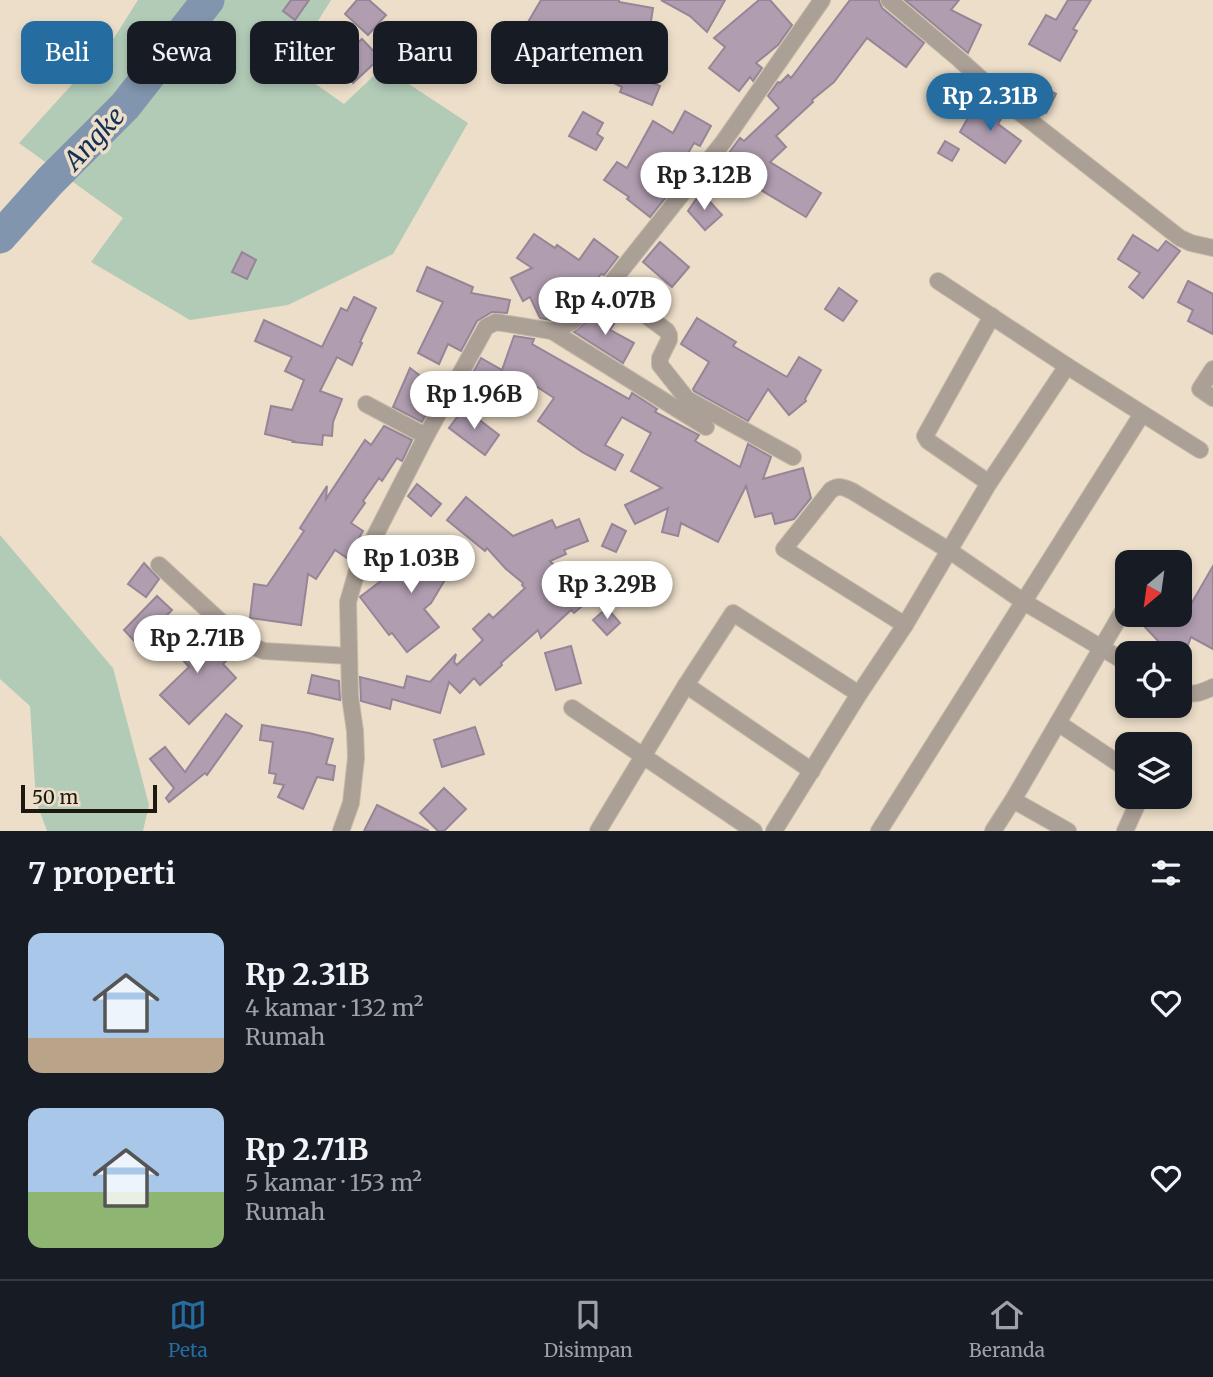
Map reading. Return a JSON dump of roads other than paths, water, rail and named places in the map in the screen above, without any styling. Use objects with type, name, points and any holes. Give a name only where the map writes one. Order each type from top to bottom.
[{"type":"street","points":[[889,0],[1010,105],[1180,238],[1213,248]]},
{"type":"street","points":[[552,331],[572,322],[608,287],[724,141],[820,1]]},
{"type":"street","points":[[938,281],[1200,450]]},
{"type":"street","points":[[608,287],[670,335],[660,358],[660,365],[687,400],[793,457]]},
{"type":"street","points":[[989,483],[928,441],[925,436],[992,316]]},
{"type":"street","points":[[341,831],[351,803],[356,758],[350,696],[348,602],[357,571],[486,327],[496,322],[552,331],[706,427]]},
{"type":"street","points":[[774,831],[905,625],[989,483],[1067,366]]},
{"type":"street","points":[[1213,369],[1200,389],[1213,398]]},
{"type":"street","points":[[366,404],[426,436]]},
{"type":"street","points":[[879,831],[1142,414]]},
{"type":"street","points":[[905,625],[784,549],[836,486],[842,486],[950,551],[1024,602],[1115,657]]},
{"type":"street","points":[[159,565],[246,644],[264,650],[349,656]]},
{"type":"street","points":[[598,831],[733,613],[859,694]]},
{"type":"street","points":[[993,831],[1115,625]]},
{"type":"street","points":[[687,685],[812,771]]},
{"type":"street","points":[[1192,694],[1213,687]]},
{"type":"street","points":[[572,708],[754,831]]},
{"type":"street","points":[[1058,723],[1115,761]]},
{"type":"street","points":[[1013,800],[1068,831]]},
{"type":"street","points":[[1125,831],[1134,809]]},
{"type":"waterway","name":"Angke","points":[[0,237],[50,181],[125,106],[208,0]]}]
